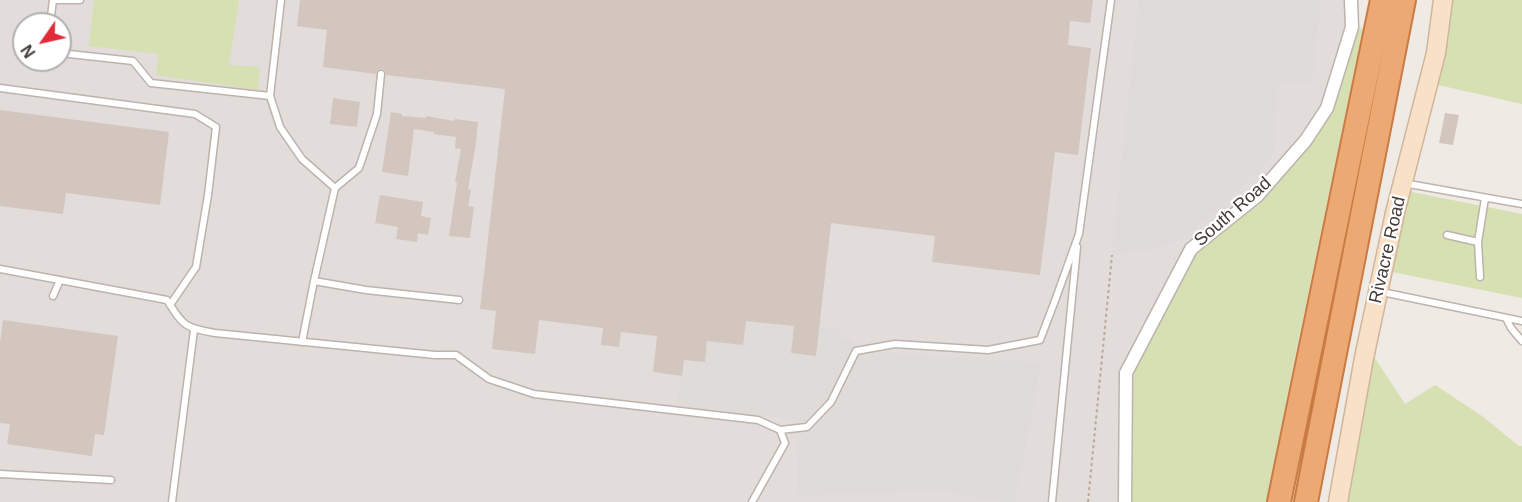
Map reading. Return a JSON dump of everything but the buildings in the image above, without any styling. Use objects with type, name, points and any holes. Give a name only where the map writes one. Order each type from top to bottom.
[{"type":"highway","points":[[1279,502],[1382,0]]},
{"type":"highway","points":[[1306,502],[1404,0]]},
{"type":"main road","name":"Rivacre Road","points":[[1338,502],[1378,291],[1436,53],[1443,0]]},
{"type":"street","name":"South Road","points":[[1125,502],[1126,373],[1191,249],[1257,196],[1306,140],[1327,108],[1352,27],[1351,0]]},
{"type":"lane","points":[[52,12],[53,0],[80,0]]},
{"type":"lane","points":[[281,0],[270,96],[280,127],[296,151],[335,188]]},
{"type":"lane","points":[[1052,502],[1078,234],[1111,0]]},
{"type":"lane","points":[[72,54],[133,61],[151,83],[270,96]]},
{"type":"lane","points":[[302,342],[335,188],[358,168],[377,114],[381,74]]},
{"type":"lane","points":[[0,88],[195,114],[216,127],[196,267],[170,305]]},
{"type":"lane","points":[[1403,183],[1522,204]]},
{"type":"lane","points":[[1480,277],[1478,242],[1485,198]]},
{"type":"lane","points":[[0,269],[167,300],[181,321],[194,330],[435,355],[456,355],[489,379],[534,394],[758,420],[780,430],[807,427],[831,402],[856,351],[895,344],[988,350],[1040,340],[1078,234]]},
{"type":"lane","points":[[1447,236],[1478,242]]},
{"type":"lane","points":[[53,296],[60,280]]},
{"type":"lane","points":[[314,281],[366,290],[459,300]]},
{"type":"lane","points":[[1378,291],[1522,321]]},
{"type":"lane","points":[[1506,318],[1522,342]]},
{"type":"lane","points":[[172,502],[194,330]]},
{"type":"lane","points":[[752,502],[785,443],[780,430]]},
{"type":"lane","points":[[0,474],[111,480]]},
{"type":"path","points":[[1088,502],[1112,255]]},
{"type":"shaded area","points":[[0,0],[1346,0],[1346,20],[1321,106],[1298,144],[1191,249],[1126,373],[1125,502],[0,502]]},
{"type":"shaded area","points":[[1139,0],[1321,0],[1312,81],[1278,83],[1273,156],[1214,212],[1178,241],[1154,249],[1112,255]]},
{"type":"shaded area","points":[[746,321],[794,326],[791,353],[815,356],[819,327],[839,329],[838,337],[853,339],[856,351],[1041,363],[1015,502],[943,491],[798,495],[799,428],[807,427],[828,417],[849,382],[855,354],[831,402],[802,421],[677,405],[684,360],[705,362],[707,341]]},
{"type":"green space","points":[[94,0],[239,0],[229,65],[260,67],[258,90],[156,75],[158,54],[89,46]]},
{"type":"green space","points":[[1449,0],[1522,0],[1522,104],[1434,84]]},
{"type":"green space","points":[[1352,27],[1363,29],[1267,502],[1131,502],[1135,362],[1191,249],[1257,196],[1327,108]]},
{"type":"green space","points":[[1407,191],[1522,214],[1522,298],[1392,272]]},
{"type":"green space","points":[[1371,352],[1405,404],[1435,385],[1522,446],[1522,502],[1344,502]]}]
